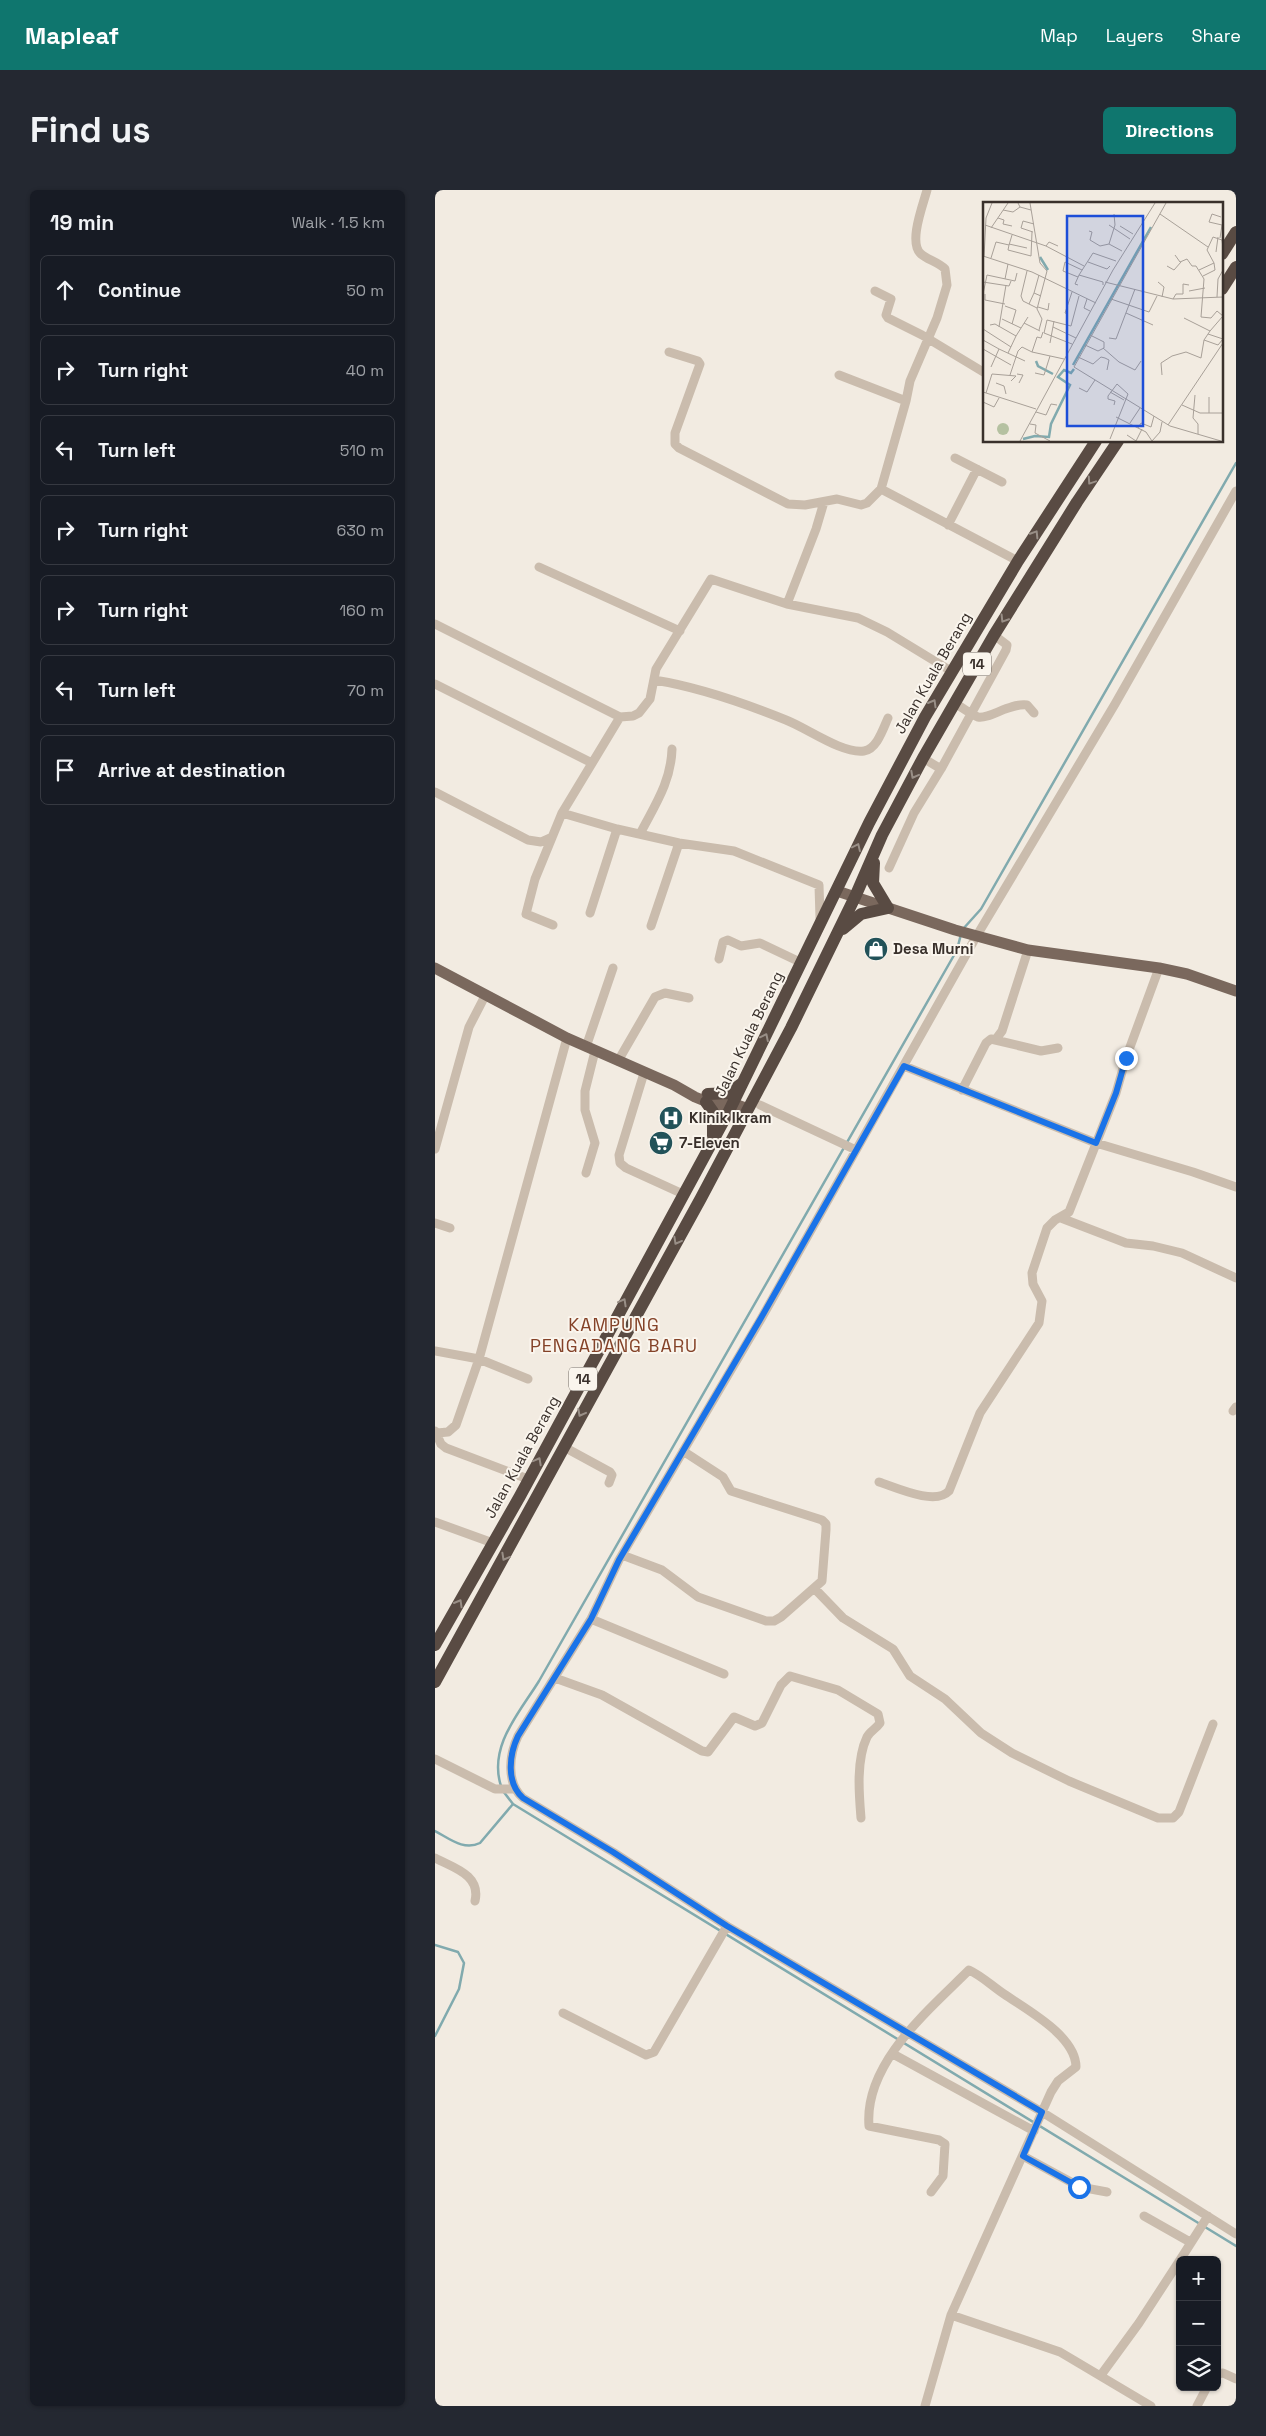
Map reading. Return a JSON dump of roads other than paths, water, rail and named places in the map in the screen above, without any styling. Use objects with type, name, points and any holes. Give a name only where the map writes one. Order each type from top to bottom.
[{"type":"highway","points":[[1223,252],[1236,232]]},
{"type":"highway","points":[[1223,287],[1236,266]]},
{"type":"highway","name":"Jalan Kuala Berang","points":[[435,1645],[529,1479],[731,1107],[869,823],[951,671],[1018,561],[1095,442]]},
{"type":"highway","name":"Jalan Kuala Berang","points":[[435,1682],[526,1520],[701,1198],[784,1054],[791,1028],[855,897],[882,835],[923,758],[994,635],[1077,502],[1117,442]]},
{"type":"highway","points":[[869,823],[881,825],[889,809],[898,804]]},
{"type":"highway","points":[[826,956],[851,920],[870,910],[888,908],[873,883],[874,866],[882,835]]},
{"type":"highway","points":[[710,1146],[714,1135],[714,1120],[707,1098],[736,1090],[744,1080]]},
{"type":"highway","name":"Jalan Kuala Berang","points":[[701,1198],[729,1163],[750,1111]]},
{"type":"main road","points":[[837,891],[955,930],[1029,950],[1159,968],[1187,974],[1236,991]]},
{"type":"main road","points":[[435,968],[485,996],[591,1049],[707,1098],[731,1107],[750,1111]]},
{"type":"street","points":[[669,352],[698,360],[700,364],[675,433],[676,446],[788,504],[824,502],[837,499],[861,505],[867,503],[881,489],[907,401],[910,381],[937,318],[948,280],[945,269],[922,255],[916,245],[916,232],[927,190]]},
{"type":"street","points":[[875,291],[891,299],[886,316],[983,372]]},
{"type":"street","points":[[839,375],[907,401]]},
{"type":"street","points":[[955,458],[1002,482]]},
{"type":"street","points":[[948,525],[977,469]]},
{"type":"street","points":[[881,489],[1018,561]]},
{"type":"street","points":[[513,1790],[511,1770],[512,1748],[591,1619],[622,1555],[683,1451],[853,1149],[904,1066],[975,936],[1110,712],[1236,491]]},
{"type":"street","points":[[787,604],[816,529],[824,502]]},
{"type":"street","points":[[539,567],[680,631]]},
{"type":"street","points":[[435,624],[620,717],[633,716],[639,713],[650,699],[656,670],[711,579],[787,604],[858,618],[887,632],[951,671]]},
{"type":"street","points":[[889,868],[914,813],[941,769],[1006,650],[1007,644],[1005,641],[994,635]]},
{"type":"street","points":[[654,680],[686,686],[787,720],[846,749],[858,751],[866,751],[874,746],[888,718]]},
{"type":"street","points":[[435,684],[592,763]]},
{"type":"street","points":[[954,703],[977,716],[988,716],[1019,704],[1027,705],[1034,713]]},
{"type":"street","points":[[553,925],[526,914],[535,879],[562,813],[620,717]]},
{"type":"street","points":[[640,834],[667,782],[671,771],[672,749]]},
{"type":"street","points":[[923,758],[941,769]]},
{"type":"street","points":[[435,792],[527,840],[541,842],[552,837]]},
{"type":"street","points":[[898,804],[914,813]]},
{"type":"street","points":[[562,813],[617,829],[679,843],[734,851],[819,885],[821,899],[820,926]]},
{"type":"street","points":[[590,913],[617,829]]},
{"type":"street","points":[[651,926],[679,843]]},
{"type":"street","points":[[719,959],[723,942],[728,940],[741,946],[760,943],[802,963]]},
{"type":"street","points":[[962,1090],[987,1043],[996,1038],[1002,1031],[1029,950]]},
{"type":"street","points":[[586,1173],[595,1143],[585,1110],[585,1092],[591,1049],[613,968]]},
{"type":"street","points":[[879,1482],[927,1497],[939,1496],[949,1491],[980,1413],[1039,1323],[1042,1301],[1033,1284],[1032,1273],[1047,1228],[1055,1220],[1069,1212],[1116,1093],[1126,1058],[1159,968]]},
{"type":"street","points":[[618,1061],[655,997],[665,993],[689,998]]},
{"type":"street","points":[[435,1150],[469,1027],[485,996]]},
{"type":"street","points":[[529,1479],[446,1448],[440,1442],[436,1432],[448,1432],[456,1425],[479,1359],[567,1038]]},
{"type":"street","points":[[996,1038],[1041,1051],[1058,1048]]},
{"type":"street","points":[[904,1066],[1096,1143],[1236,1187]]},
{"type":"street","points":[[644,1072],[619,1155],[620,1163],[626,1168],[683,1194]]},
{"type":"street","points":[[750,1111],[853,1149]]},
{"type":"street","points":[[1061,1218],[1126,1243],[1153,1246],[1182,1253],[1236,1278]]},
{"type":"street","points":[[435,1223],[450,1228]]},
{"type":"street","points":[[435,1351],[479,1359],[527,1379]]},
{"type":"street","points":[[564,1447],[610,1472],[612,1475],[609,1483]]},
{"type":"street","points":[[622,1555],[662,1570],[698,1597],[767,1621],[774,1621],[781,1617],[815,1589],[824,1574],[826,1524],[822,1520],[731,1491],[723,1477],[683,1451]]},
{"type":"street","points":[[435,1522],[493,1543]]},
{"type":"street","points":[[815,1589],[843,1618],[893,1649],[910,1676],[945,1699],[981,1734],[1069,1781],[1158,1818],[1173,1818],[1179,1812],[1213,1724]]},
{"type":"street","points":[[591,1619],[724,1674]]},
{"type":"street","points":[[555,1678],[597,1693],[708,1752],[735,1717],[755,1726],[762,1723],[781,1685],[791,1676],[838,1690],[878,1714],[880,1718],[880,1723],[869,1733],[865,1742],[858,1784],[861,1818]]},
{"type":"street","points":[[435,1759],[495,1788],[513,1790],[523,1798],[613,1852],[726,1928],[1041,2115],[1236,2234]]},
{"type":"street","points":[[435,1858],[473,1880],[476,1886],[475,1901]]},
{"type":"street","points":[[563,2013],[646,2056],[650,2056],[726,1928]]},
{"type":"street","points":[[925,2406],[951,2315],[1034,2129],[1054,2086],[1077,2067],[1076,2058],[1067,2044],[1048,2025],[969,1970],[905,2035],[874,2084],[869,2126],[939,2140],[945,2144],[943,2176],[931,2192]]},
{"type":"street","points":[[895,2051],[1034,2129]]},
{"type":"street","points":[[1023,2156],[1079,2187],[1107,2192]]},
{"type":"street","points":[[1144,2216],[1190,2242]]},
{"type":"street","points":[[1182,2256],[1208,2216]]},
{"type":"street","points":[[1101,2375],[1139,2323],[1176,2266]]},
{"type":"street","points":[[951,2315],[1060,2352],[1151,2406]]},
{"type":"street","points":[[1221,2373],[1236,2379]]},
{"type":"street","points":[[1197,2406],[1205,2391]]},
{"type":"waterway","points":[[963,929],[981,909],[1236,463]]},
{"type":"waterway","points":[[501,1786],[498,1771],[499,1757],[502,1743],[515,1717],[539,1681],[957,950],[961,934]]},
{"type":"waterway","points":[[503,1791],[513,1804],[1200,2224]]},
{"type":"waterway","points":[[435,1831],[463,1845],[468,1846],[480,1843],[513,1804]]},
{"type":"waterway","points":[[435,1945],[458,1952],[464,1963],[459,1989],[435,2036]]},
{"type":"waterway","points":[[1205,2227],[1236,2246]]},
{"type":"place","name":"Desa Murni","points":[[876,949]]},
{"type":"place","name":"Klinik Ikram","points":[[671,1118]]},
{"type":"place","name":"7-Eleven","points":[[661,1143]]},
{"type":"district","name":"KAMPUNG PENGADANG BARU","points":[[614,1335]]}]
